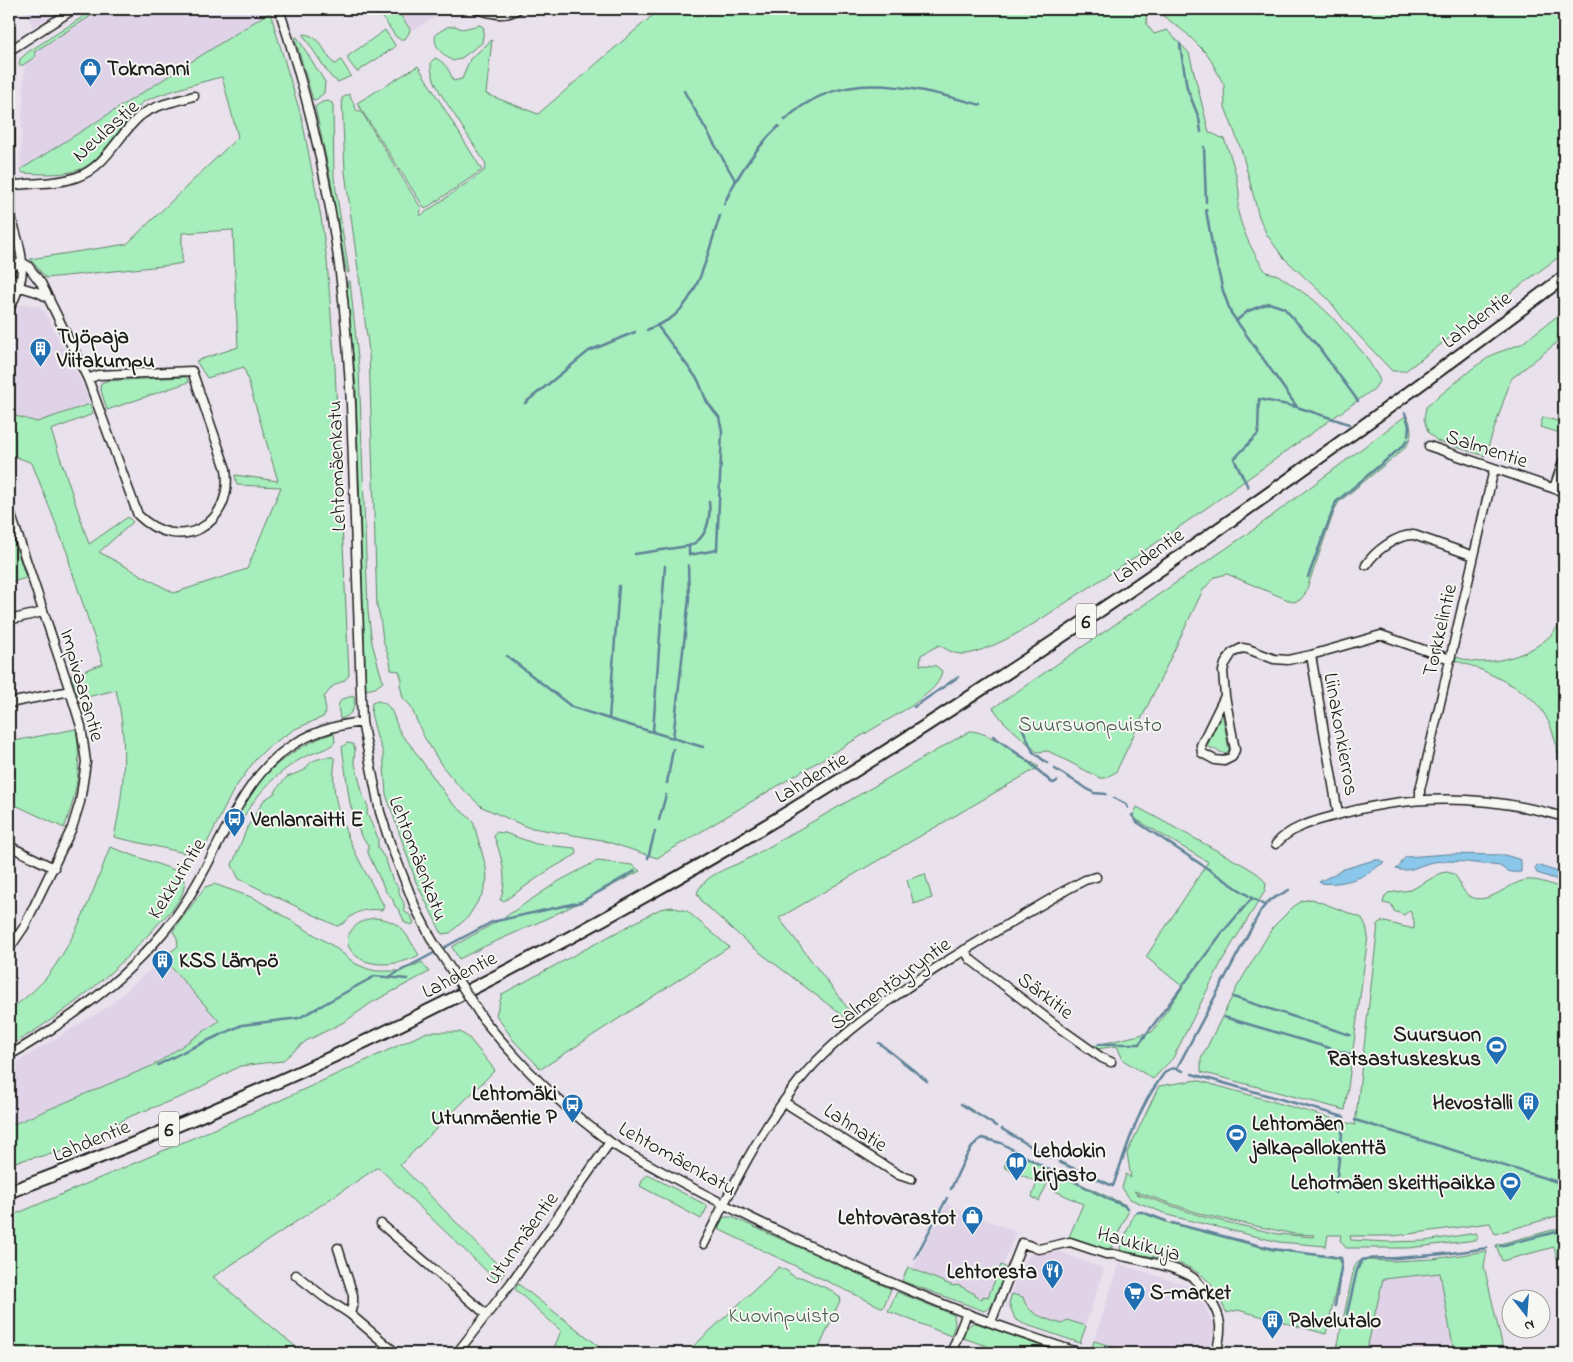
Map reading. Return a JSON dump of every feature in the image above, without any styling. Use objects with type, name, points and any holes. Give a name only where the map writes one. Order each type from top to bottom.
[{"type":"highway","name":"Lahdentie","points":[[9,1192],[175,1126],[375,1036],[475,988],[657,890],[754,833],[887,752],[1074,630],[1282,486],[1564,277]]},
{"type":"street","points":[[9,51],[74,9]]},
{"type":"street","name":"Lehtomäenkatu","points":[[279,9],[300,75],[317,142],[328,194],[341,278],[351,396],[362,722],[380,812],[390,844],[416,909],[432,940],[483,1019],[512,1053],[537,1080],[610,1142],[723,1204],[890,1283],[991,1322],[1081,1353]]},
{"type":"street","points":[[476,9],[500,15],[518,9]]},
{"type":"street","points":[[9,59],[9,250]]},
{"type":"street","name":"Neulastie","points":[[9,186],[65,180],[86,173],[106,156],[140,116],[152,109],[194,96]]},
{"type":"street","points":[[9,309],[20,287],[23,263],[10,213]]},
{"type":"street","points":[[9,269],[14,265],[23,263],[28,266],[49,298],[88,379],[138,515],[153,527],[172,534],[194,531],[210,522],[218,514],[224,503],[228,479],[192,371],[98,375],[88,379]]},
{"type":"street","points":[[9,275],[20,287],[49,298]]},
{"type":"street","name":"Salmentie","points":[[1429,446],[1564,492]]},
{"type":"street","points":[[1554,488],[1564,459]]},
{"type":"street","name":"Torkkelintie","points":[[1420,800],[1420,790],[1494,469]]},
{"type":"street","name":"Impivaarantie","points":[[9,509],[70,691],[83,737],[85,772],[80,802],[72,828],[24,927],[12,938],[9,949]]},
{"type":"street","points":[[1366,565],[1372,556],[1402,536],[1408,535],[1474,556]]},
{"type":"street","points":[[9,620],[43,612]]},
{"type":"street","name":"Liinakonkierros","points":[[1338,814],[1311,655],[1381,635],[1450,659]]},
{"type":"street","points":[[1225,696],[1201,745],[1202,753],[1206,756],[1224,762],[1232,757],[1235,750],[1225,696],[1223,672],[1229,657],[1237,650],[1248,648],[1280,660],[1311,655]]},
{"type":"street","points":[[9,703],[70,691]]},
{"type":"street","name":"Kekkurintie","points":[[9,1055],[76,1013],[111,984],[157,939],[190,896],[245,794],[270,763],[289,747],[308,735],[332,726],[362,722]]},
{"type":"street","points":[[1276,844],[1296,829],[1338,814],[1363,808],[1420,800],[1488,801],[1529,808],[1564,817]]},
{"type":"street","points":[[9,846],[54,868]]},
{"type":"street","name":"Salmentöyryntie","points":[[704,1244],[743,1165],[766,1127],[800,1080],[846,1034],[917,980],[964,950],[1066,890],[1085,880],[1096,877]]},
{"type":"street","name":"Särkitie","points":[[964,950],[971,960],[1056,1025],[1102,1058],[1111,1062]]},
{"type":"street","name":"Lahnatie","points":[[784,1102],[899,1175],[911,1179]]},
{"type":"street","name":"Utunmäentie","points":[[457,1353],[487,1315],[610,1142]]},
{"type":"street","points":[[381,1224],[487,1315]]},
{"type":"street","name":"Haukikuja","points":[[991,1322],[1022,1243],[1039,1249],[1070,1242],[1106,1254],[1172,1268],[1191,1276],[1213,1303],[1219,1317],[1221,1333],[1216,1353]]},
{"type":"street","points":[[338,1248],[353,1295],[350,1314]]},
{"type":"street","points":[[296,1275],[350,1314],[396,1353]]},
{"type":"street","points":[[951,1353],[967,1313]]},
{"type":"shaded area","points":[[25,9],[62,9],[33,27]]},
{"type":"shaded area","points":[[97,9],[269,9],[270,12],[20,170],[25,55]]},
{"type":"shaded area","points":[[397,9],[449,9],[412,31]]},
{"type":"shaded area","points":[[26,304],[39,307],[44,311],[82,383],[90,404],[37,422],[9,414],[9,325],[19,305]]},
{"type":"shaded area","points":[[163,958],[220,1020],[154,1065],[9,1126],[9,1067],[109,1006]]},
{"type":"shaded area","points":[[947,1204],[1016,1232],[989,1300],[911,1271]]},
{"type":"shaded area","points":[[1055,1250],[1104,1269],[1083,1332],[1006,1307],[1019,1270],[1031,1253]]},
{"type":"shaded area","points":[[1119,1264],[1196,1288],[1215,1327],[1208,1353],[1133,1353],[1094,1341]]},
{"type":"shaded area","points":[[1441,1273],[1454,1353],[1366,1353],[1383,1279]]},
{"type":"green space","points":[[95,9],[97,12],[34,52],[36,56],[23,65],[19,65],[20,59],[28,52]]},
{"type":"green space","points":[[377,9],[396,9],[410,29],[405,39],[396,37]]},
{"type":"green space","points":[[660,9],[1141,9],[1146,13],[1147,25],[1154,34],[1167,30],[1189,53],[1209,132],[1224,139],[1227,145],[1238,185],[1240,220],[1249,244],[1266,272],[1278,275],[1314,300],[1331,316],[1365,355],[1380,380],[1374,389],[1198,514],[1020,632],[1005,640],[970,653],[957,653],[939,645],[921,655],[920,665],[936,666],[942,671],[941,677],[935,686],[913,705],[657,858],[602,840],[527,827],[482,807],[458,785],[442,766],[423,735],[410,705],[403,698],[400,685],[402,680],[399,671],[391,670],[377,607],[369,351],[345,172],[342,98],[349,94],[357,111],[361,111],[421,208],[420,216],[484,171],[486,164],[437,87],[432,75],[431,66],[431,62],[435,58],[447,67],[453,81],[462,79],[470,59],[492,40],[486,94],[538,114]]},
{"type":"green space","points":[[1154,9],[1564,9],[1564,253],[1405,371],[1392,371],[1345,321],[1329,300],[1283,257],[1267,235],[1259,217],[1242,152],[1225,107],[1224,85],[1208,55],[1186,33]]},
{"type":"green space","points":[[270,12],[302,119],[321,217],[327,261],[335,368],[349,675],[345,680],[333,686],[324,697],[326,712],[323,717],[295,729],[268,747],[255,760],[233,791],[205,847],[196,852],[185,853],[114,837],[121,800],[124,764],[124,745],[116,690],[79,699],[71,675],[103,664],[68,555],[32,463],[9,454],[9,414],[37,422],[90,404],[93,414],[51,430],[89,544],[128,517],[133,522],[99,552],[174,593],[247,569],[281,487],[237,485],[235,475],[278,481],[244,367],[207,378],[196,361],[238,347],[233,230],[182,233],[182,263],[172,265],[46,278],[30,259],[127,244],[238,137],[222,77],[167,93],[142,103],[99,156],[77,171],[53,174],[23,173],[20,170]]},
{"type":"green space","points":[[480,25],[484,28],[482,43],[460,59],[453,61],[442,53],[437,46],[436,34],[447,27],[455,26],[462,29]]},
{"type":"green space","points":[[385,30],[395,47],[357,72],[348,60],[348,56]]},
{"type":"green space","points":[[305,34],[318,41],[333,63],[336,64],[341,60],[351,76],[338,82],[331,77],[303,35]]},
{"type":"green space","points":[[297,37],[325,82],[324,93],[317,99],[313,100],[295,38]]},
{"type":"green space","points":[[418,66],[482,170],[425,209],[357,103]]},
{"type":"green space","points":[[328,101],[333,106],[334,177],[349,273],[346,269],[330,176],[315,107],[322,102]]},
{"type":"green space","points":[[348,281],[350,281],[359,368],[368,611],[372,643],[383,682],[375,688],[366,690],[356,388],[347,288]]},
{"type":"green space","points":[[1564,311],[1564,337],[1511,379],[1485,456],[1437,441],[1428,432],[1424,419],[1426,407],[1473,368],[1494,354],[1521,344]]},
{"type":"green space","points":[[186,377],[189,382],[107,410],[100,387],[101,383],[106,381]]},
{"type":"green space","name":"Suursuonpuisto","points":[[1404,417],[1408,417],[1411,429],[1411,437],[1408,444],[1339,502],[1305,594],[1300,600],[1293,602],[1227,574],[1215,577],[1203,590],[1116,772],[1105,778],[1100,778],[1048,751],[1037,752],[1003,721],[993,708],[1253,530]]},
{"type":"green space","points":[[1543,417],[1564,423],[1564,434],[1540,427]]},
{"type":"green space","points":[[9,526],[26,578],[9,583]]},
{"type":"green space","points":[[1564,614],[1564,763],[1560,764],[1553,734],[1542,711],[1535,702],[1498,678],[1472,666],[1455,661],[1456,657],[1479,662],[1500,660],[1522,654],[1550,636]]},
{"type":"green space","points":[[354,696],[352,711],[348,716],[340,719],[338,705],[342,699]]},
{"type":"green space","points":[[378,701],[390,708],[401,734],[451,802],[473,821],[486,867],[487,879],[483,893],[468,917],[450,933],[442,934],[416,882],[386,794],[383,752],[371,713],[372,703]]},
{"type":"green space","points":[[1222,713],[1229,750],[1225,754],[1207,746]]},
{"type":"green space","points":[[76,729],[78,742],[77,779],[72,804],[64,828],[9,802],[9,742]]},
{"type":"green space","points":[[970,731],[995,739],[1039,767],[779,918],[852,1014],[846,1018],[750,945],[702,902],[697,893],[705,881],[711,877],[746,860]]},
{"type":"green space","points":[[334,733],[335,742],[332,745],[292,764],[273,780],[257,797],[236,829],[234,828],[240,811],[249,796],[272,768],[302,747]]},
{"type":"green space","points":[[347,743],[353,744],[355,750],[354,760],[364,799],[368,806],[367,814],[378,838],[378,848],[386,860],[392,879],[398,887],[404,903],[404,911],[411,916],[414,923],[412,925],[405,923],[392,898],[386,892],[368,853],[368,845],[361,836],[350,804],[342,747]]},
{"type":"green space","points":[[333,757],[335,760],[336,799],[346,831],[384,906],[382,910],[367,910],[356,913],[337,926],[239,879],[232,865],[247,828],[264,800],[275,793],[287,777],[305,770],[309,764],[320,758]]},
{"type":"green space","points":[[1137,807],[1247,867],[1258,874],[1266,883],[1265,891],[1223,959],[1173,1058],[1153,1079],[1123,1060],[1117,1046],[1097,1049],[1093,1046],[1152,1032],[1183,987],[1146,957],[1208,862],[1132,817]]},
{"type":"green space","points":[[496,832],[505,833],[536,844],[575,848],[577,854],[549,870],[504,901],[500,900],[503,892],[504,876],[494,836]]},
{"type":"green space","points":[[110,847],[177,871],[182,876],[184,882],[183,892],[166,916],[107,976],[70,1006],[9,1046],[9,1011],[46,978],[57,963],[83,915]]},
{"type":"green space","points":[[597,861],[632,865],[640,871],[551,917],[459,959],[452,947],[505,917],[559,881]]},
{"type":"green space","points":[[1441,873],[1454,874],[1466,894],[1476,899],[1491,896],[1527,880],[1541,881],[1564,890],[1564,1214],[1495,1234],[1490,1223],[1394,1236],[1350,1236],[1351,1240],[1389,1242],[1425,1241],[1476,1233],[1478,1236],[1476,1240],[1408,1248],[1346,1248],[1340,1240],[1341,1235],[1328,1235],[1326,1246],[1279,1242],[1171,1216],[1130,1199],[1122,1188],[1126,1174],[1131,1178],[1127,1153],[1159,1086],[1197,1080],[1355,1125],[1378,925],[1381,921],[1414,929],[1414,921],[1410,910],[1404,915],[1394,911],[1392,905],[1383,903],[1385,896],[1388,893],[1411,890]],"holes":[[[1134,1191],[1204,1215],[1294,1234],[1314,1235],[1313,1237],[1278,1234],[1204,1217],[1137,1194]]]},
{"type":"green space","points":[[925,874],[932,898],[914,904],[907,880]]},
{"type":"green space","points":[[214,884],[254,898],[333,946],[356,964],[368,969],[398,971],[422,962],[429,972],[371,1003],[346,1021],[306,1041],[282,1061],[240,1066],[186,1095],[131,1116],[70,1150],[9,1163],[9,1126],[154,1065],[219,1021],[163,958],[178,946],[177,938],[173,931],[205,887]]},
{"type":"green space","points":[[1312,899],[1362,918],[1368,936],[1345,1110],[1201,1072],[1201,1059],[1237,987],[1273,927],[1293,907],[1302,901]]},
{"type":"green space","points":[[671,907],[687,911],[729,947],[541,1069],[514,1041],[496,1015],[502,994],[660,909]]},
{"type":"green space","points":[[375,918],[384,919],[402,929],[419,955],[402,962],[382,964],[373,963],[356,956],[348,944],[350,933],[362,922]]},
{"type":"green space","points":[[427,1032],[460,1032],[469,1038],[495,1070],[400,1165],[505,1272],[498,1282],[378,1167],[213,1277],[303,1353],[277,1353],[268,1346],[262,1353],[9,1353],[9,1217],[279,1101]]},
{"type":"green space","points":[[1012,1149],[1053,1171],[1039,1201],[1032,1197],[1037,1182],[1004,1167]]},
{"type":"green space","points":[[1059,1174],[1126,1205],[1128,1212],[1112,1247],[1105,1250],[1069,1237],[1083,1204],[1051,1189]]},
{"type":"green space","points":[[648,1175],[708,1206],[701,1219],[640,1186],[643,1179]]},
{"type":"green space","points":[[1140,1212],[1169,1223],[1272,1250],[1333,1256],[1340,1260],[1341,1267],[1326,1334],[1238,1310],[1227,1313],[1212,1285],[1190,1268],[1156,1257],[1121,1251],[1120,1248],[1134,1214]]},
{"type":"green space","points":[[732,1217],[891,1289],[883,1308],[718,1229],[723,1218]]},
{"type":"green space","points":[[1564,1227],[1564,1284],[1554,1247],[1502,1261],[1496,1245]]},
{"type":"green space","points":[[1487,1251],[1484,1266],[1504,1353],[1454,1353],[1440,1273],[1383,1279],[1366,1353],[1336,1353],[1354,1268],[1358,1262],[1365,1260],[1433,1259]]},
{"type":"green space","points":[[1001,1265],[1005,1267],[1005,1273],[991,1307],[984,1311],[902,1281],[908,1267],[953,1286],[958,1285],[982,1299],[983,1296],[988,1297]]},
{"type":"green space","name":"Kuovinpuisto","points":[[779,1267],[797,1278],[801,1277],[833,1291],[841,1298],[817,1353],[686,1353]]},
{"type":"green space","points":[[518,1284],[608,1353],[552,1353],[561,1331],[515,1289]]},
{"type":"green space","points":[[897,1292],[954,1315],[955,1325],[951,1336],[888,1311]]},
{"type":"green space","points":[[1012,1294],[1023,1297],[1025,1303],[1033,1312],[1044,1318],[1062,1324],[1067,1320],[1086,1326],[1080,1343],[1024,1324],[1015,1319],[1009,1303]]},
{"type":"green space","points":[[972,1323],[1061,1353],[1007,1353],[963,1338],[965,1330]]},
{"type":"green space","points":[[1094,1341],[1134,1353],[1109,1353],[1092,1347]]},
{"type":"water","points":[[1447,854],[1505,855],[1521,860],[1521,872],[1510,872],[1500,866],[1454,861],[1429,863],[1409,870],[1396,869],[1406,857]]},
{"type":"water","points":[[1380,860],[1384,863],[1369,873],[1350,880],[1338,883],[1319,882],[1344,869]]},
{"type":"water","points":[[1537,865],[1564,874],[1564,882],[1537,873],[1535,869]]},
{"type":"waterway","points":[[1180,44],[1187,88],[1199,118],[1201,132]]},
{"type":"waterway","points":[[785,120],[807,103],[830,92],[854,87],[905,88],[930,92],[981,105]]},
{"type":"waterway","points":[[684,91],[735,180]]},
{"type":"waterway","points":[[724,204],[748,162],[779,126]]},
{"type":"waterway","points":[[1204,147],[1206,202]]},
{"type":"waterway","points":[[1206,210],[1223,291],[1231,313],[1297,407]]},
{"type":"waterway","points":[[647,330],[665,322],[684,306],[698,282],[720,216]]},
{"type":"waterway","points":[[1236,321],[1248,311],[1269,303],[1284,308],[1317,345],[1358,401]]},
{"type":"waterway","points":[[657,325],[698,380],[707,402],[719,417],[722,431],[717,550],[689,555],[689,546],[700,539],[706,528],[709,502]]},
{"type":"waterway","points":[[525,403],[589,351],[635,332]]},
{"type":"waterway","points":[[1248,487],[1234,459],[1258,434],[1259,399],[1297,407],[1349,424]]},
{"type":"waterway","points":[[1405,413],[1409,426],[1408,436]]},
{"type":"waterway","points":[[1308,577],[1336,502],[1404,445],[1407,440]]},
{"type":"waterway","points":[[635,554],[688,546]]},
{"type":"waterway","points":[[673,738],[689,599],[688,565]]},
{"type":"waterway","points":[[653,731],[665,566]]},
{"type":"waterway","points":[[619,586],[609,719],[703,747]]},
{"type":"waterway","points":[[507,656],[572,707],[609,719]]},
{"type":"waterway","points":[[914,707],[958,677]]},
{"type":"waterway","points":[[1021,725],[1033,752],[1047,763]]},
{"type":"waterway","points":[[993,736],[1029,762],[1051,782],[1057,781]]},
{"type":"waterway","points":[[667,783],[673,749]]},
{"type":"waterway","points":[[1055,769],[1094,793],[1106,794]]},
{"type":"waterway","points":[[659,820],[666,795]]},
{"type":"waterway","points":[[1114,798],[1126,804],[1128,808]]},
{"type":"waterway","points":[[1132,815],[1137,822],[1252,898]]},
{"type":"waterway","points":[[648,858],[655,831]]},
{"type":"waterway","points":[[389,977],[492,922],[581,902],[635,871]]},
{"type":"waterway","points":[[1177,1068],[1261,910],[1270,900],[1289,890]]},
{"type":"waterway","points":[[1099,1044],[1139,1044],[1222,933],[1252,898],[1264,905]]},
{"type":"waterway","points":[[158,1065],[242,1025],[299,1018],[375,976],[407,979]]},
{"type":"waterway","points":[[1233,997],[1350,1035]]},
{"type":"waterway","points":[[1224,1017],[1353,1055]]},
{"type":"waterway","points":[[879,1043],[927,1081]]},
{"type":"waterway","points":[[1059,1162],[1113,1186],[1132,1132],[1150,1094],[1166,1071],[1174,1068],[1183,1071]]},
{"type":"waterway","points":[[1192,1074],[1344,1117],[1335,1193]]},
{"type":"waterway","points":[[961,1104],[996,1126]]},
{"type":"waterway","points":[[1355,1120],[1564,1184]]},
{"type":"waterway","points":[[1002,1129],[1042,1153]]},
{"type":"waterway","points":[[951,1189],[968,1153],[977,1141],[982,1138],[1001,1143],[1053,1172]]},
{"type":"waterway","points":[[1047,1156],[1052,1158]]},
{"type":"waterway","points":[[1061,1175],[1127,1208]]},
{"type":"waterway","points":[[915,1258],[947,1198]]},
{"type":"waterway","points":[[1136,1212],[1142,1212],[1166,1221]]},
{"type":"waterway","points":[[1172,1223],[1273,1249],[1341,1258],[1335,1306]]},
{"type":"waterway","points":[[1500,1246],[1564,1230]]},
{"type":"waterway","points":[[1347,1314],[1357,1270],[1362,1260],[1431,1255],[1487,1248]]},
{"type":"place","name":"Tokmanni","points":[[91,87]]},
{"type":"place","name":"Työpaja Viitakumpu","points":[[41,367]]},
{"type":"place","name":"Venlanraitti E","points":[[235,838]]},
{"type":"place","name":"KSS Lämpö","points":[[163,979]]},
{"type":"place","name":"Suursuon Ratsastuskeskus","points":[[1497,1065]]},
{"type":"place","name":"Hevostalli","points":[[1529,1121]]},
{"type":"place","name":"Lehtomäki Utunmäentie P","points":[[573,1124]]},
{"type":"place","name":"Lehtomäen jalkapallokenttä","points":[[1236,1154]]},
{"type":"place","name":"Lehdokin kirjasto","points":[[1017,1181]]},
{"type":"place","name":"Lehotmäen skeittipaikka","points":[[1511,1201]]},
{"type":"place","name":"Lehtovarastot","points":[[972,1236]]},
{"type":"place","name":"Lehtoresta","points":[[1053,1290]]},
{"type":"place","name":"S-market","points":[[1134,1311]]},
{"type":"place","name":"Palvelutalo","points":[[1273,1339]]}]
